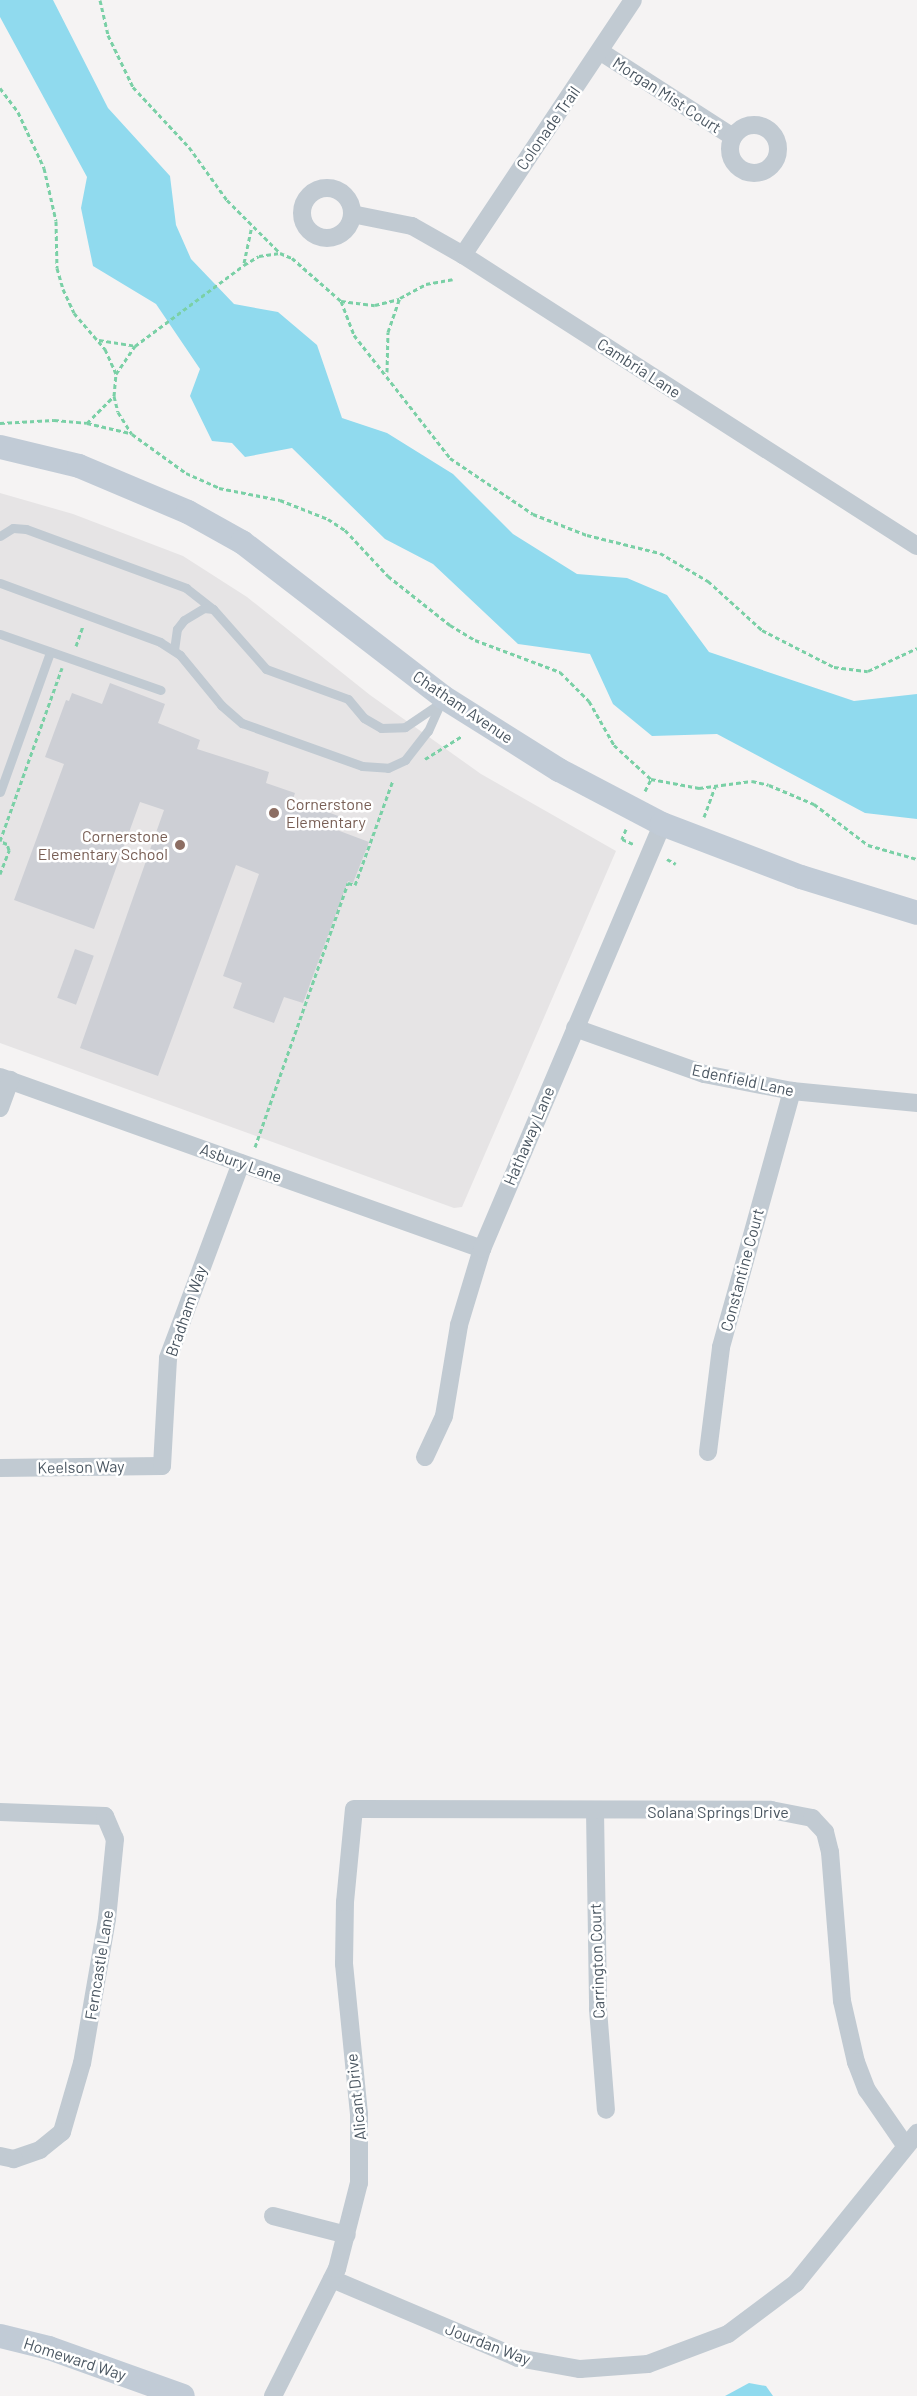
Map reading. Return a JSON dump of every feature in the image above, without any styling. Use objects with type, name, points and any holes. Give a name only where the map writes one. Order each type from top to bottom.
[{"type":"street","name":"Colonade Trail","points":[[463,255],[601,52],[633,0]]},
{"type":"street","name":"Morgan Mist Court","points":[[601,52],[733,137]]},
{"type":"street","name":"Cambria Lane","points":[[352,214],[412,226],[463,255],[917,546]]},
{"type":"street","name":"Chatham Avenue","points":[[0,447],[79,466],[188,512],[242,542],[439,701],[560,770],[662,824],[801,877],[917,914]]},
{"type":"street","name":"Hathaway Lane","points":[[425,1457],[444,1416],[459,1325],[482,1249],[662,824]]},
{"type":"street","name":"Edenfield Lane","points":[[575,1028],[704,1074],[792,1091],[917,1103]]},
{"type":"street","name":"Asbury Lane","points":[[5,1078],[482,1249]]},
{"type":"street","points":[[0,1108],[5,1078]]},
{"type":"street","name":"Constantine Court","points":[[708,1452],[723,1337],[792,1091]]},
{"type":"street","name":"Bradham Way","points":[[162,1466],[168,1358],[241,1163]]},
{"type":"street","name":"Keelson Way","points":[[0,1468],[162,1466]]},
{"type":"street","name":"Alicant Drive","points":[[273,2396],[332,2279],[348,2235],[359,2183],[361,2150],[344,1964],[345,1902],[354,1809],[383,1809]]},
{"type":"street","name":"Solana Springs Drive","points":[[383,1809],[794,1812],[812,1818],[825,1832],[830,1852],[847,2031],[867,2090],[911,2139]]},
{"type":"street","name":"Carrington Court","points":[[595,1810],[598,2009],[606,2110]]},
{"type":"street","name":"Ferncastle Lane","points":[[0,1812],[86,1813],[105,1816],[115,1839],[107,1919],[82,2063],[62,2132],[40,2150],[14,2159],[0,2156]]},
{"type":"street","name":"Jourdan Way","points":[[332,2279],[518,2358],[580,2369],[648,2364],[728,2334],[796,2283],[911,2139]]},
{"type":"street","points":[[273,2216],[348,2235]]},
{"type":"street","name":"Homeward Way","points":[[0,2336],[49,2348],[183,2396]]},
{"type":"lane","points":[[0,536],[14,528],[26,529],[186,588],[213,609],[266,669],[348,699],[371,724],[393,730],[439,701]]},
{"type":"lane","points":[[0,583],[148,636],[174,650],[221,705],[242,723],[362,766],[388,768],[405,759],[428,731],[439,701]]},
{"type":"lane","points":[[174,650],[177,629],[184,620],[204,608],[213,609]]},
{"type":"lane","points":[[0,634],[160,690]]},
{"type":"lane","points":[[0,792],[50,652]]},
{"type":"path","points":[[100,0],[108,35],[133,87],[189,147],[251,227],[280,253],[292,258],[341,301],[354,335],[387,374],[450,458],[533,514],[578,532],[660,553],[708,581],[762,630],[834,667],[868,671],[917,648]]},
{"type":"path","points":[[0,88],[18,112],[44,168],[54,212],[57,268],[63,289],[74,313],[98,340],[116,374]]},
{"type":"path","points":[[244,265],[249,252],[251,227]]},
{"type":"path","points":[[280,253],[244,265],[135,346],[116,374],[114,396],[117,412],[132,434],[186,473],[219,488],[280,500],[328,519],[345,530],[388,576],[450,625],[475,640],[560,672],[589,701],[614,745],[651,779],[699,788],[752,781],[769,785],[814,804],[868,845],[917,859]]},
{"type":"path","points":[[341,301],[375,305],[400,298],[426,284],[453,279]]},
{"type":"path","points":[[387,374],[388,332],[400,298]]},
{"type":"path","points":[[98,340],[135,346]]},
{"type":"path","points":[[87,423],[114,396]]},
{"type":"path","points":[[0,423],[54,420],[87,423],[132,434]]},
{"type":"path","points":[[65,643],[76,646],[83,625]]},
{"type":"path","points":[[0,874],[9,850],[7,843],[0,841],[66,657]]},
{"type":"path","points":[[255,1148],[348,883],[356,885],[394,774]]},
{"type":"shaded area","name":"Cornerstone Elementary","points":[[0,493],[73,514],[183,556],[247,597],[370,695],[481,774],[616,851],[462,1207],[454,1208],[0,1043]]},
{"type":"water","points":[[0,0],[53,0],[108,108],[170,176],[176,225],[191,259],[234,304],[278,312],[317,345],[342,418],[387,433],[453,474],[513,534],[577,574],[627,578],[667,595],[709,652],[854,701],[917,694],[917,819],[865,813],[717,734],[652,736],[613,704],[590,654],[518,644],[433,564],[385,539],[292,448],[245,457],[232,443],[212,441],[190,396],[200,369],[156,304],[93,266],[81,208],[87,177],[0,17]]},
{"type":"water","points":[[749,2383],[766,2386],[773,2396],[725,2396]]},
{"type":"building","points":[[110,683],[165,704],[158,723],[200,740],[197,749],[269,772],[266,783],[295,793],[293,799],[341,817],[337,830],[369,842],[353,883],[348,881],[303,1003],[284,997],[274,1023],[233,1008],[242,983],[223,976],[259,874],[236,865],[158,1076],[80,1048],[164,810],[140,802],[94,929],[14,900],[64,764],[45,757],[66,700],[69,701],[72,693],[102,704]]},
{"type":"building","points":[[75,949],[94,956],[76,1005],[57,998]]},
{"type":"place","name":"Cornerstone Elementary","points":[[274,813]]},
{"type":"place","name":"Cornerstone Elementary School","points":[[180,845]]}]
